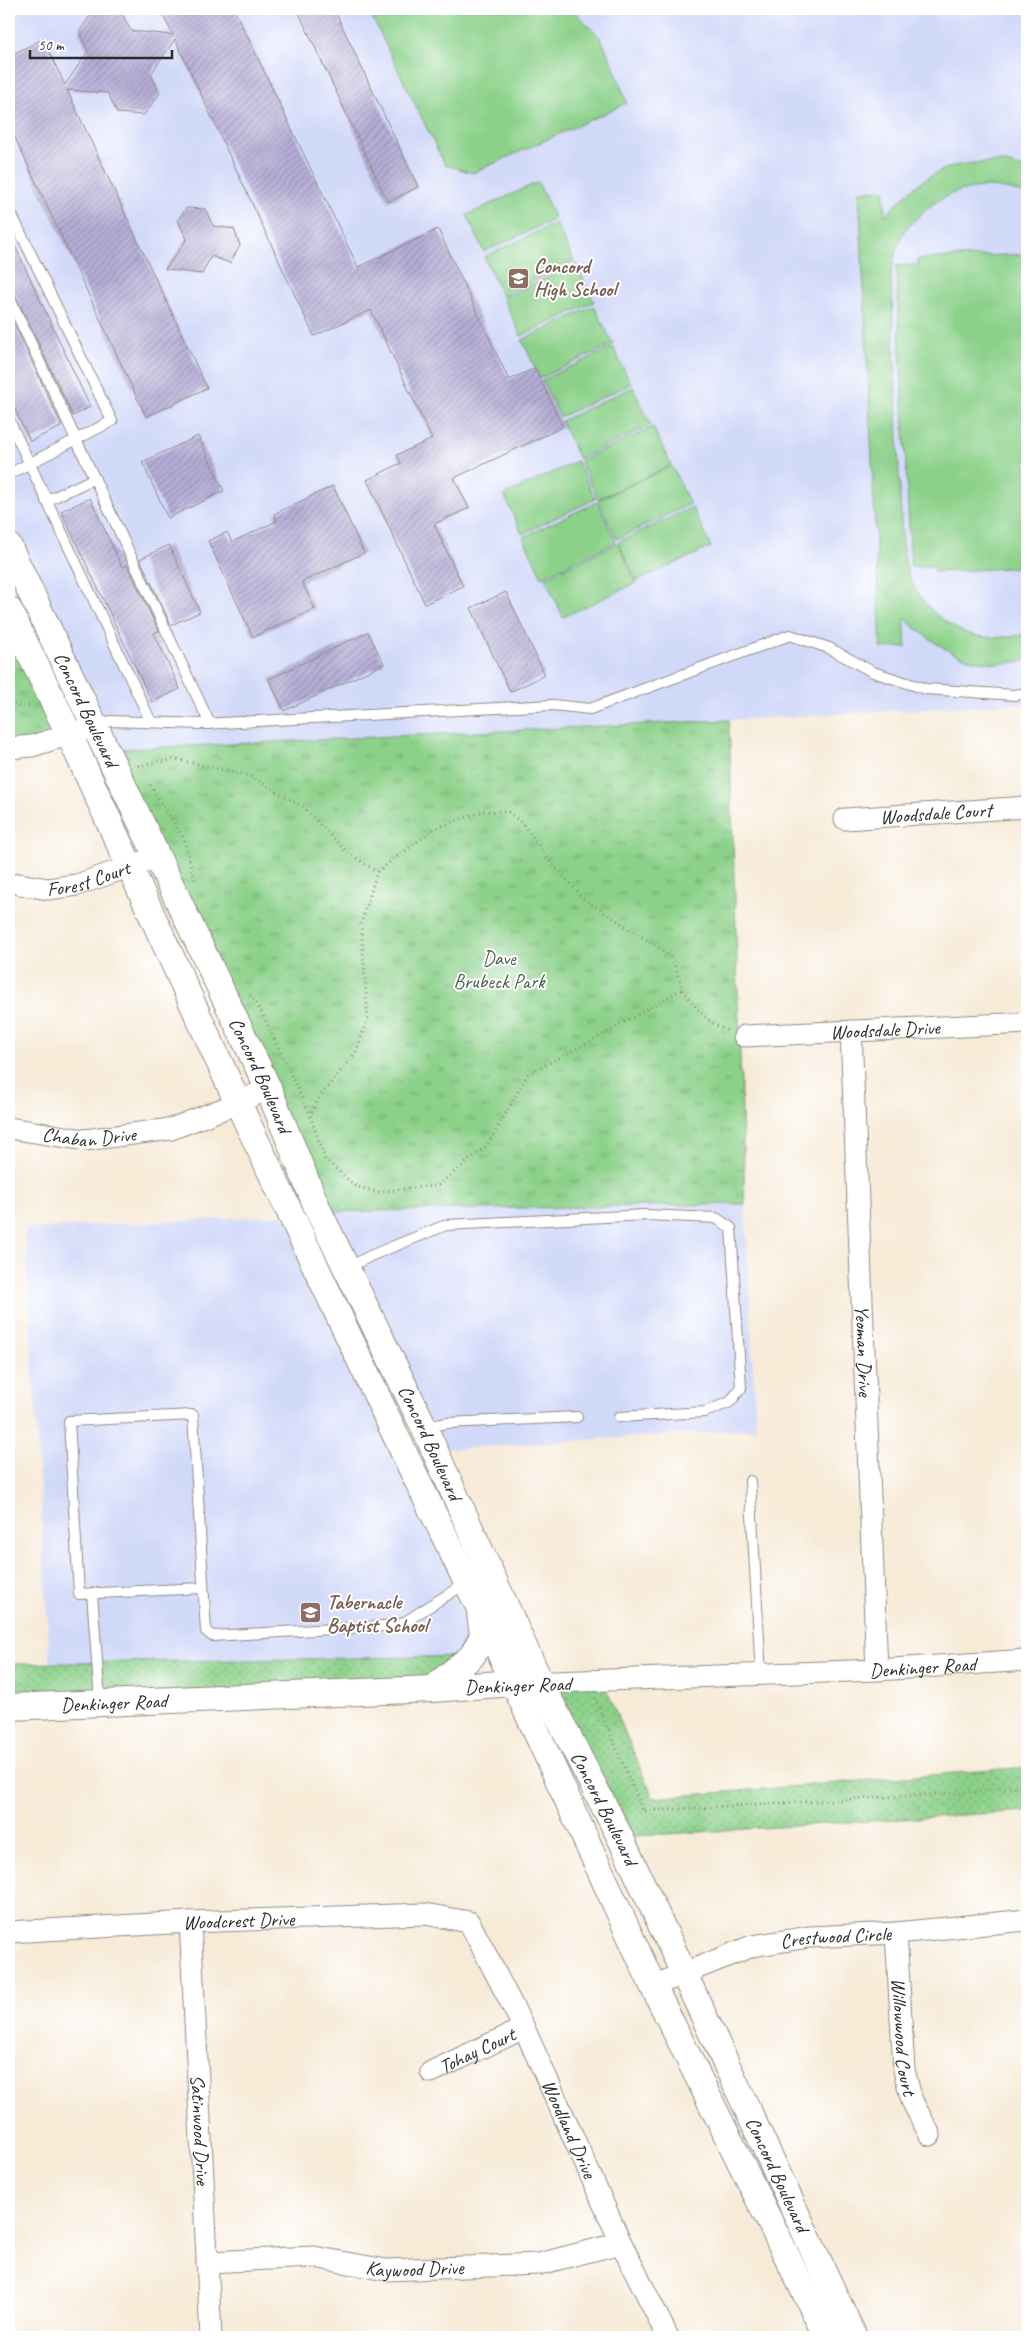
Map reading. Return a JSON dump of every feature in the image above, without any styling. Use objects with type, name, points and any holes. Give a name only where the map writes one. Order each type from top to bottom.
[{"type":"street","name":"Concord Boulevard","points":[[9,548],[268,1088],[319,1212],[424,1427],[540,1682],[620,1837],[854,2337]]},
{"type":"street","name":"Concord Boulevard","points":[[9,610],[69,734],[238,1103],[480,1607],[653,1986],[827,2337]]},
{"type":"street","points":[[9,748],[32,746],[94,726]]},
{"type":"street","name":"Woodsdale Court","points":[[846,819],[1027,807]]},
{"type":"street","name":"Forest Court","points":[[19,884],[48,889],[77,885],[156,857]]},
{"type":"street","name":"Woodsdale Drive","points":[[744,1036],[1027,1023]]},
{"type":"street","name":"Yeoman Drive","points":[[850,1031],[877,1670]]},
{"type":"street","name":"Chaban Drive","points":[[9,1128],[85,1140],[171,1129],[238,1103],[268,1088]]},
{"type":"street","points":[[432,1689],[472,1656],[483,1636],[480,1607]]},
{"type":"street","name":"Denkinger Road","points":[[9,1707],[432,1689],[514,1683],[588,1682],[877,1670],[1027,1660]]},
{"type":"street","name":"Woodcrest Drive","points":[[9,1932],[190,1922],[425,1914],[469,1922]]},
{"type":"street","name":"Crestwood Circle","points":[[653,1986],[752,1946],[808,1937],[896,1934],[1027,1920]]},
{"type":"street","name":"Satinwood Drive","points":[[190,1922],[211,2337]]},
{"type":"street","name":"Woodland Drive","points":[[469,1922],[524,2028],[621,2244],[668,2337]]},
{"type":"street","name":"Willowwood Court","points":[[896,1934],[904,2070],[912,2101],[930,2135]]},
{"type":"street","name":"Tohay Court","points":[[431,2072],[524,2028]]},
{"type":"street","name":"Kaywood Drive","points":[[207,2262],[314,2257],[386,2270],[539,2264],[621,2244]]},
{"type":"lane","points":[[9,209],[112,421],[9,474]]},
{"type":"lane","points":[[9,297],[210,724]]},
{"type":"lane","points":[[9,420],[151,722]]},
{"type":"lane","points":[[46,501],[95,478]]},
{"type":"lane","points":[[94,726],[110,721],[210,724],[554,705],[590,709],[790,635],[829,648],[873,672],[926,689],[1015,695],[1027,694]]},
{"type":"lane","points":[[347,1268],[370,1256],[446,1225],[645,1215],[716,1218],[731,1228],[740,1388],[730,1402],[705,1412],[620,1418]]},
{"type":"lane","points":[[202,1588],[79,1594],[69,1421],[193,1415],[202,1588],[206,1631],[212,1636],[400,1625],[467,1583]]},
{"type":"lane","points":[[424,1427],[448,1423],[577,1417]]},
{"type":"lane","points":[[750,1481],[762,1675]]},
{"type":"lane","points":[[92,1593],[100,1703]]},
{"type":"path","points":[[143,774],[138,766],[175,759],[250,776],[303,808],[346,851],[377,872]]},
{"type":"path","points":[[148,782],[184,839],[197,887]]},
{"type":"path","points":[[310,1115],[320,1095],[356,1052],[368,1018],[361,924],[377,872],[434,828],[483,811],[508,812],[522,823],[550,860],[585,900],[661,949],[674,962],[682,989],[696,1007],[720,1028],[744,1036]]},
{"type":"path","points":[[249,993],[264,1017],[310,1115],[325,1159],[355,1186],[377,1192],[438,1185],[487,1146],[528,1074],[590,1042],[682,989]]},
{"type":"path","points":[[588,1682],[643,1811],[975,1792],[1027,1785]]},
{"type":"shaded area","name":"Concord High School","points":[[9,9],[1027,9],[1027,703],[729,720],[105,750],[9,547]]},
{"type":"shaded area","points":[[745,1204],[756,1429],[434,1450],[319,1212]]},
{"type":"shaded area","points":[[292,1215],[479,1607],[472,1656],[50,1663],[25,1229]]},
{"type":"green space","points":[[372,9],[572,9],[600,37],[614,67],[627,103],[473,173],[445,165],[369,11]]},
{"type":"green space","points":[[1002,162],[1027,169],[1027,195],[1011,190],[981,187],[966,189],[939,200],[926,209],[904,232],[897,249],[891,273],[904,558],[912,583],[923,601],[939,617],[957,629],[977,636],[990,637],[1009,637],[1027,634],[1027,660],[991,663],[975,661],[946,649],[904,618],[906,647],[881,648],[859,191],[884,190],[886,216],[918,184],[937,172],[964,164]]},
{"type":"green space","points":[[538,182],[555,219],[484,252],[467,215]]},
{"type":"green space","points":[[556,223],[574,261],[502,296],[484,257]]},
{"type":"green space","points":[[1027,254],[1027,567],[934,572],[933,566],[911,567],[896,266],[918,265],[918,259]]},
{"type":"green space","points":[[576,264],[594,302],[521,336],[503,298]]},
{"type":"green space","points":[[594,306],[613,344],[540,378],[522,340]]},
{"type":"green space","points":[[613,347],[631,384],[560,417],[542,380]]},
{"type":"green space","points":[[633,387],[651,425],[579,459],[561,421]]},
{"type":"green space","points":[[653,427],[671,465],[598,499],[580,461]]},
{"type":"green space","points":[[577,461],[595,499],[522,534],[504,495]]},
{"type":"green space","points":[[672,466],[690,504],[617,539],[598,500]]},
{"type":"green space","points":[[597,502],[616,542],[542,577],[523,537]]},
{"type":"green space","points":[[692,507],[711,547],[637,581],[618,542]]},
{"type":"green space","points":[[618,543],[636,583],[563,617],[545,578]]},
{"type":"green space","points":[[9,610],[69,734],[9,748]]},
{"type":"green space","name":"Dave Brubeck Park","points":[[729,720],[745,1204],[319,1212],[105,750]]},
{"type":"green space","points":[[472,1656],[432,1689],[9,1707],[9,1664]]},
{"type":"green space","points":[[603,1681],[653,1798],[1027,1767],[1027,1811],[620,1837],[540,1682]]},
{"type":"building","points":[[160,9],[234,9],[358,267],[438,229],[509,380],[535,368],[563,427],[454,478],[469,508],[434,524],[463,586],[425,604],[367,480],[401,463],[397,455],[432,439],[371,310],[314,336],[175,39],[151,74],[160,93],[144,115],[117,113],[108,93],[67,90],[207,388],[146,417],[9,125],[9,56],[43,39],[65,85],[88,51],[79,32],[94,10],[121,12],[131,31],[173,35]]},
{"type":"building","points":[[297,9],[334,9],[418,187],[388,202]]},
{"type":"building","points":[[186,208],[205,209],[213,226],[234,229],[240,246],[230,263],[211,256],[202,274],[165,269],[187,239],[178,220]]},
{"type":"building","points":[[9,233],[90,407],[73,416],[15,294],[9,290]]},
{"type":"building","points":[[9,313],[61,427],[30,441],[9,398]]},
{"type":"building","points":[[198,436],[224,491],[168,518],[142,462]]},
{"type":"building","points":[[333,486],[364,553],[302,582],[315,609],[253,637],[208,541],[227,532],[232,542],[277,521],[274,514]]},
{"type":"building","points":[[90,498],[122,567],[127,565],[159,631],[154,633],[180,689],[152,702],[61,511]]},
{"type":"building","points":[[169,545],[200,612],[171,625],[140,559]]},
{"type":"building","points":[[506,592],[545,675],[510,692],[471,608]]},
{"type":"building","points":[[368,632],[384,664],[284,711],[269,679]]},
{"type":"place","name":"Concord High School","points":[[518,278]]},
{"type":"place","name":"Tabernacle Baptist School","points":[[311,1613]]}]
